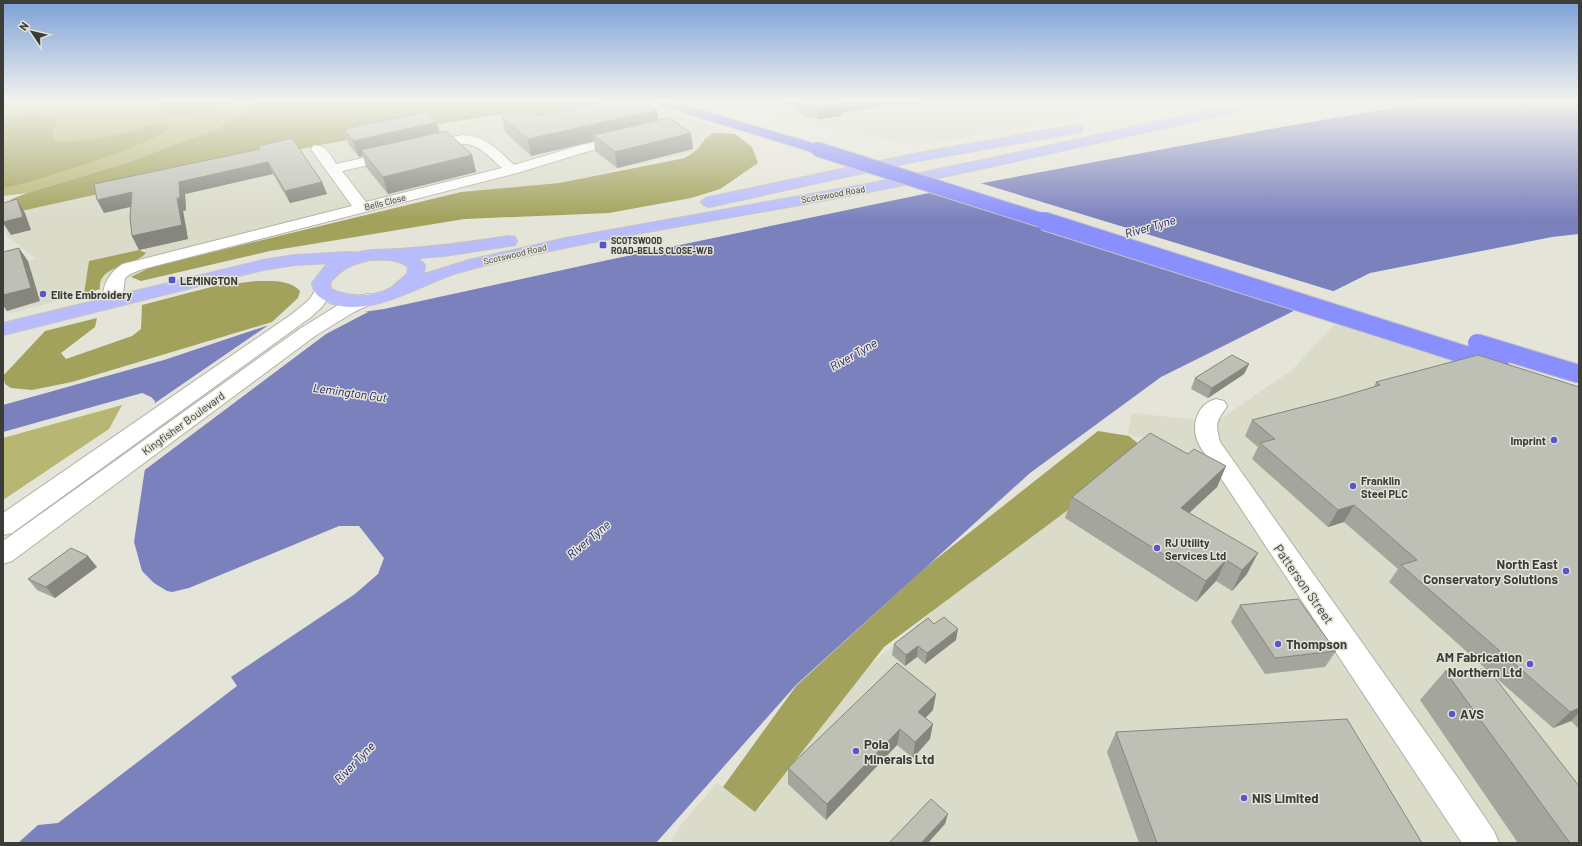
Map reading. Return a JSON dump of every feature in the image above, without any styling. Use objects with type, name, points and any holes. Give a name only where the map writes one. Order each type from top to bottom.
[{"type":"highway","points":[[804,140],[824,146]]},
{"type":"highway","points":[[808,140],[1574,381]]},
{"type":"main road","name":"Scotswood Road","points":[[363,257],[379,254],[444,251],[539,235],[688,207],[918,157],[1010,140]]},
{"type":"main road","name":"Scotswood Road","points":[[240,270],[276,270],[303,274],[316,279],[320,292],[335,299],[367,299],[390,293],[461,267],[526,251],[640,228],[872,187],[1093,140]]},
{"type":"main road","points":[[395,254],[414,261],[418,269],[413,279],[400,289]]},
{"type":"main road","points":[[3,329],[240,270],[295,260],[363,257]]},
{"type":"main road","points":[[320,292],[326,274],[338,266],[363,257]]},
{"type":"street","points":[[333,169],[459,140]]},
{"type":"street","points":[[474,140],[486,147],[512,170]]},
{"type":"street","name":"Bells Close","points":[[113,301],[115,280],[123,271],[133,266],[512,170],[586,148],[618,140]]},
{"type":"street","points":[[318,150],[362,208]]},
{"type":"street","name":"Kingfisher Boulevard","points":[[3,526],[281,330],[320,292]]},
{"type":"street","name":"Kingfisher Boulevard","points":[[3,554],[302,336],[347,308],[367,299]]},
{"type":"street","name":"Patterson Street","points":[[1216,406],[1207,415],[1205,428],[1209,443],[1282,553],[1383,696],[1482,843]]},
{"type":"shaded area","points":[[3,140],[186,140],[126,163],[27,193],[3,196]]},
{"type":"shaded area","points":[[3,140],[54,140],[55,142],[148,140],[80,166],[22,184],[3,188]]},
{"type":"shaded area","points":[[186,140],[346,140],[3,215],[3,206],[12,199],[27,193],[126,163]]},
{"type":"shaded area","points":[[346,140],[720,140],[694,152],[559,183],[477,191],[463,187],[151,267],[131,277],[99,286],[100,289],[84,294],[11,313],[3,310],[3,268],[36,259],[7,236],[3,223],[3,215],[243,161]]},
{"type":"shaded area","points":[[704,140],[743,140],[752,147],[758,163],[720,189],[691,198],[609,213],[464,219],[270,251],[141,281],[131,277],[151,267],[461,192],[559,183],[685,158],[698,149]]},
{"type":"shaded area","points":[[892,140],[944,140],[916,145]]},
{"type":"shaded area","points":[[139,250],[146,253],[140,258],[110,271],[104,275],[101,281],[100,289],[84,294],[89,261]]},
{"type":"shaded area","points":[[256,281],[273,281],[291,284],[300,291],[298,298],[272,322],[72,382],[32,390],[11,388],[5,384],[3,376],[45,331],[97,318],[95,327],[61,353],[66,359],[132,336],[141,329],[142,305],[215,286]]},
{"type":"shaded area","points":[[1335,324],[1579,402],[1579,843],[670,843],[681,825],[717,783],[760,809],[833,697],[1012,543],[1155,441],[1128,434],[1132,413],[1216,422],[1292,370]]},
{"type":"shaded area","points":[[122,405],[109,429],[3,500],[3,438]]},
{"type":"shaded area","points":[[1098,431],[1129,436],[1147,451],[884,647],[755,812],[723,787],[796,686],[926,567]]},
{"type":"water","points":[[1210,140],[1579,140],[1579,234],[1552,237],[1370,273],[1161,377],[1030,473],[796,685],[656,843],[18,843],[38,825],[58,823],[237,686],[231,677],[355,594],[378,574],[384,558],[359,526],[339,526],[189,588],[172,592],[167,591],[154,583],[142,571],[134,542],[155,401],[151,397],[142,393],[3,432],[3,405],[164,360],[266,326],[384,309],[608,260],[924,194]]},
{"type":"pier","points":[[977,182],[1336,292],[1299,310],[929,191]]},
{"type":"pier","points":[[359,310],[368,312],[326,334],[142,472],[152,405],[270,324]]},
{"type":"building","points":[[281,140],[294,140],[322,182],[285,191],[268,162],[179,182],[180,198],[177,198],[182,225],[132,236],[130,217],[132,192],[97,200],[94,184],[260,149],[258,146]]},
{"type":"building","points":[[404,140],[456,140],[472,155],[383,177],[361,150]]},
{"type":"building","points":[[600,140],[661,140],[615,152]]},
{"type":"building","points":[[17,199],[23,217],[3,222],[3,203]]},
{"type":"building","points":[[19,248],[31,288],[3,295],[3,252]]},
{"type":"building","points":[[1232,355],[1249,364],[1212,388],[1195,378]]},
{"type":"building","points":[[1478,355],[1579,387],[1579,708],[1570,712],[1401,565],[1417,560],[1354,505],[1338,510],[1260,443],[1275,439],[1252,420],[1337,398],[1380,385],[1376,382]]},
{"type":"building","points":[[1150,433],[1188,454],[1194,449],[1226,466],[1181,508],[1258,553],[1242,570],[1226,560],[1206,581],[1072,497]]},
{"type":"building","points":[[71,548],[88,556],[46,587],[28,579]]},
{"type":"building","points":[[1298,599],[1336,651],[1275,658],[1240,605]]},
{"type":"building","points":[[944,617],[958,629],[927,653],[918,646],[906,655],[894,644],[928,618],[934,624]]},
{"type":"building","name":"Pola Minerals Ltd","points":[[897,663],[936,694],[918,712],[933,724],[915,742],[900,729],[827,804],[788,768]]},
{"type":"building","points":[[1488,669],[1579,786],[1579,843],[1570,843],[1445,671]]},
{"type":"building","name":"NIS Limited","points":[[1347,719],[1422,843],[1157,843],[1116,732]]},
{"type":"building","points":[[931,799],[948,814],[921,843],[889,843]]},
{"type":"place","name":"SCOTSWOOD ROAD-BELLS CLOSE-W/B","points":[[603,245]]},
{"type":"place","name":"LEMINGTON","points":[[172,280]]},
{"type":"place","name":"Elite Embroidery","points":[[43,294]]},
{"type":"place","name":"Imprint","points":[[1554,440]]},
{"type":"place","name":"Franklin Steel PLC","points":[[1353,486]]},
{"type":"place","name":"RJ Utility Services Ltd","points":[[1157,548]]},
{"type":"place","name":"North East Conservatory Solutions","points":[[1566,571]]},
{"type":"place","name":"Thompson","points":[[1278,644]]},
{"type":"place","name":"AM Fabrication Northern Ltd","points":[[1530,664]]},
{"type":"place","name":"AVS","points":[[1452,714]]},
{"type":"place","name":"Pola Minerals Ltd","points":[[856,751]]},
{"type":"place","name":"NIS Limited","points":[[1244,798]]},
{"type":"water label","name":"River Tyne","points":[[1150,226]]},
{"type":"water label","name":"River Tyne","points":[[853,354]]},
{"type":"water label","name":"Lemington Gut","points":[[350,392]]},
{"type":"water label","name":"River Tyne","points":[[588,539]]},
{"type":"water label","name":"River Tyne","points":[[354,762]]}]
